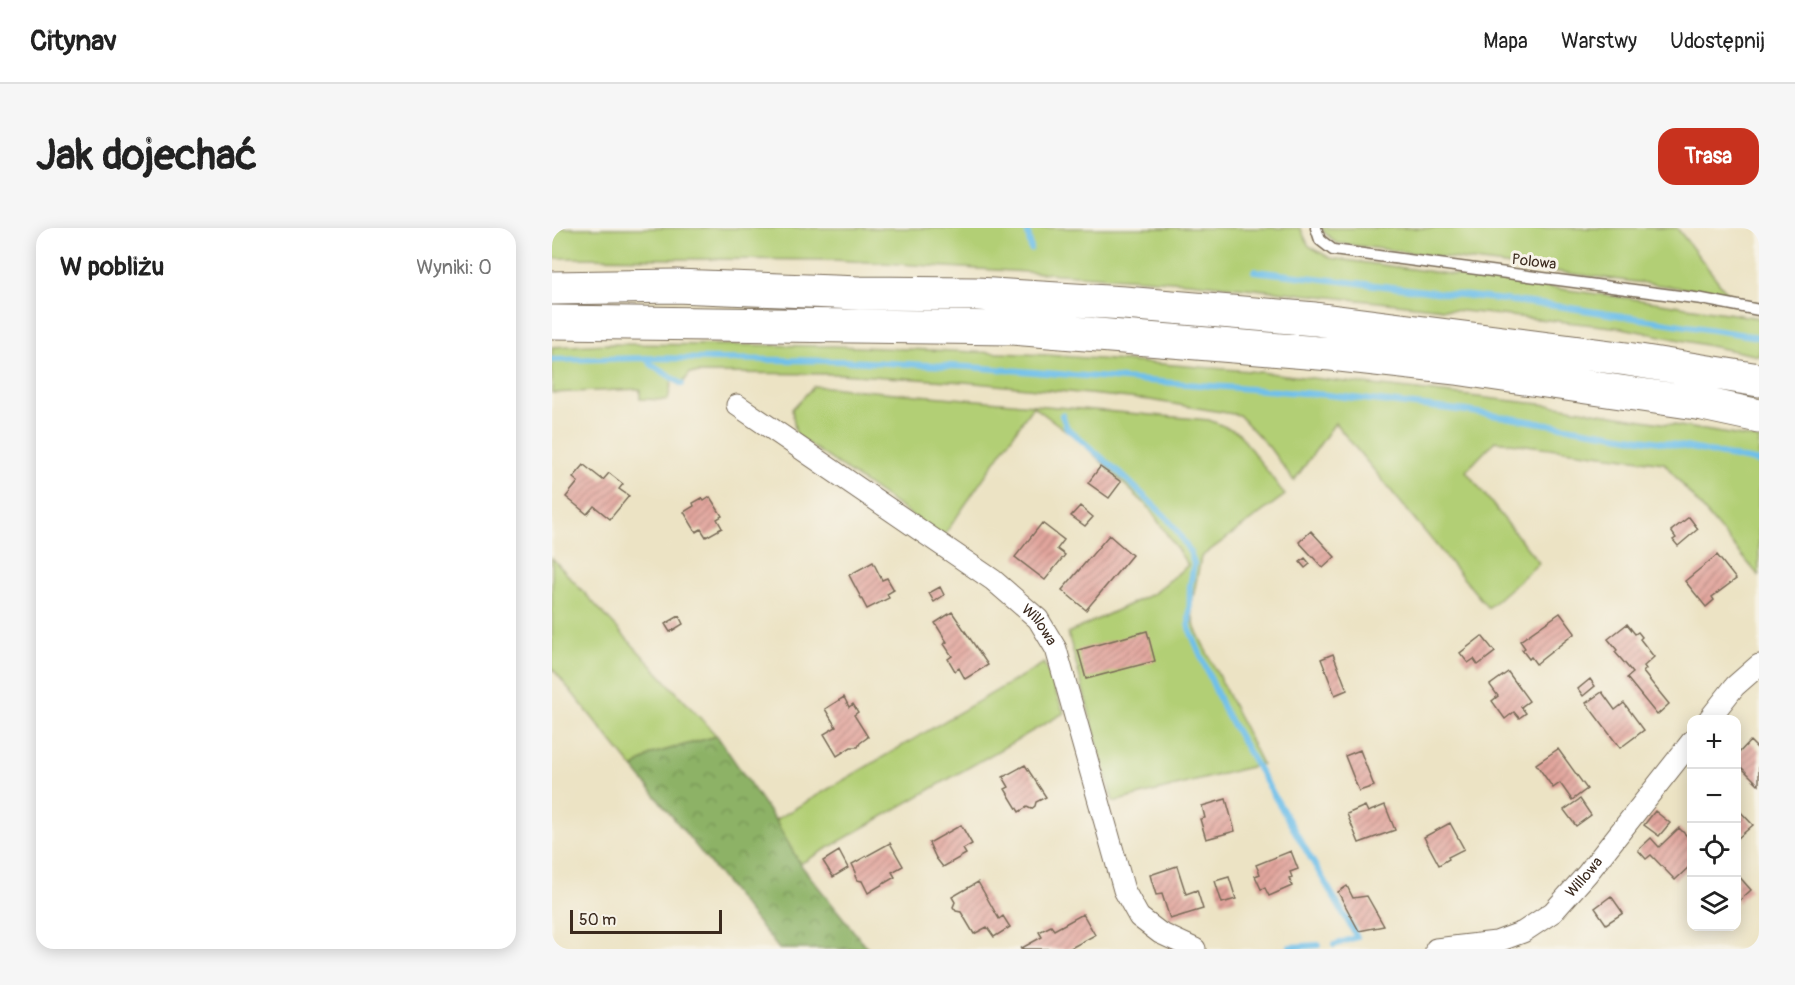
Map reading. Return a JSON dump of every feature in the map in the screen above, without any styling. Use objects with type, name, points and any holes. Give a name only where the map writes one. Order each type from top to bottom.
[{"type":"highway","points":[[552,288],[675,286],[860,293],[977,294],[1124,303],[1315,319],[1627,358],[1759,380]]},
{"type":"highway","points":[[552,322],[1012,328],[1331,354],[1456,368],[1703,404],[1759,416]]},
{"type":"street","name":"Willowa","points":[[737,405],[993,580],[1038,619],[1056,649],[1124,891],[1139,917],[1160,933],[1195,949]]},
{"type":"street","points":[[1713,715],[1735,686],[1759,665]]},
{"type":"street","name":"Willowa","points":[[1436,949],[1496,942],[1523,932],[1553,912],[1587,874],[1687,747]]},
{"type":"lane","name":"Polowa","points":[[1316,228],[1320,240],[1333,250],[1702,298],[1759,310]]},
{"type":"green space","points":[[552,228],[1300,228],[1309,246],[1330,258],[1759,318],[1759,356],[1622,328],[1189,282],[835,260],[552,258]]},
{"type":"green space","points":[[1320,228],[1677,228],[1728,294],[1336,243]]},
{"type":"green space","points":[[606,344],[835,346],[1047,355],[1250,371],[1557,406],[1759,439],[1759,576],[1664,463],[1495,441],[1466,471],[1539,563],[1488,608],[1335,423],[1294,481],[1269,447],[1239,415],[1150,400],[965,382],[839,374],[690,373],[681,386],[672,380],[668,400],[640,399],[640,389],[552,393],[552,347]]},
{"type":"green space","points":[[814,386],[1209,420],[1238,432],[1285,495],[1201,557],[1191,608],[1195,628],[1262,764],[1113,802],[1068,633],[1154,593],[1188,565],[1149,508],[1080,441],[1033,406],[943,537],[796,435],[792,409]]},
{"type":"green space","points":[[552,558],[717,736],[652,754],[633,768],[552,668]]},
{"type":"green space","points":[[1044,663],[1064,713],[800,864],[775,820]]},
{"type":"green space","points":[[717,736],[775,820],[800,864],[868,949],[779,949],[633,768],[652,754]]},
{"type":"building","points":[[584,465],[603,480],[609,473],[623,484],[619,489],[629,496],[610,519],[594,506],[587,514],[566,497],[578,482],[573,478]]},
{"type":"building","points":[[1100,467],[1121,482],[1109,498],[1088,483]]},
{"type":"building","points":[[710,497],[722,516],[717,519],[722,528],[706,537],[701,529],[696,532],[684,512],[694,506],[693,503]]},
{"type":"building","points":[[1080,506],[1093,517],[1085,526],[1071,516]]},
{"type":"building","points":[[1689,517],[1698,529],[1678,546],[1673,540],[1676,538],[1671,531]]},
{"type":"building","points":[[1042,523],[1064,540],[1057,549],[1065,555],[1045,580],[1015,557]]},
{"type":"building","points":[[1311,531],[1335,557],[1323,568],[1299,542]]},
{"type":"building","points":[[1109,535],[1132,555],[1086,610],[1062,590]]},
{"type":"building","points":[[1717,555],[1736,579],[1712,597],[1714,600],[1706,607],[1685,581]]},
{"type":"building","points":[[1305,558],[1310,564],[1305,568],[1300,562]]},
{"type":"building","points":[[873,562],[882,580],[887,578],[894,590],[887,594],[889,598],[867,609],[849,575]]},
{"type":"building","points":[[940,587],[944,595],[934,602],[929,593]]},
{"type":"building","points":[[952,612],[988,665],[965,679],[959,668],[955,671],[948,659],[952,656],[944,644],[947,642],[935,623]]},
{"type":"building","points":[[1560,613],[1575,633],[1536,664],[1522,650],[1525,648],[1520,641]]},
{"type":"building","points":[[679,616],[683,624],[670,632],[665,624]]},
{"type":"building","points":[[1627,624],[1635,634],[1638,632],[1642,637],[1640,639],[1654,657],[1644,666],[1646,669],[1643,672],[1669,704],[1657,715],[1627,678],[1633,673],[1615,652],[1617,650],[1608,639]]},
{"type":"building","points":[[1147,631],[1155,661],[1086,679],[1078,650]]},
{"type":"building","points":[[1482,636],[1495,652],[1478,665],[1474,659],[1468,663],[1460,653]]},
{"type":"building","points":[[1333,654],[1347,690],[1335,695],[1321,659]]},
{"type":"building","points":[[1508,672],[1529,701],[1521,707],[1526,713],[1519,718],[1514,712],[1505,719],[1492,701],[1498,696],[1490,685]]},
{"type":"building","points":[[1590,679],[1595,686],[1583,696],[1578,689]]},
{"type":"building","points":[[1602,692],[1615,710],[1624,703],[1644,730],[1620,748],[1586,703]]},
{"type":"building","points":[[844,697],[849,707],[853,704],[858,712],[854,715],[868,737],[858,747],[851,747],[837,756],[824,734],[836,727],[825,709]]},
{"type":"building","points":[[1750,741],[1759,750],[1759,785],[1741,767],[1741,751]]},
{"type":"building","points":[[1558,749],[1587,789],[1572,800],[1560,783],[1553,788],[1536,764]]},
{"type":"building","points":[[1360,750],[1374,786],[1359,791],[1345,756]]},
{"type":"building","points":[[1025,765],[1046,797],[1036,802],[1031,809],[1027,807],[1019,812],[1005,789],[1009,787],[1003,777]]},
{"type":"building","points":[[1226,799],[1235,831],[1206,839],[1200,819],[1205,818],[1202,806]]},
{"type":"building","points":[[1580,799],[1591,815],[1576,826],[1564,810]]},
{"type":"building","points":[[1385,805],[1395,830],[1359,843],[1347,814],[1365,806],[1368,812]]},
{"type":"building","points":[[1655,811],[1670,823],[1659,836],[1644,825]]},
{"type":"building","points":[[1741,812],[1753,825],[1741,835]]},
{"type":"building","points":[[1450,823],[1464,849],[1448,857],[1449,859],[1439,865],[1424,837]]},
{"type":"building","points":[[961,825],[972,844],[963,849],[966,854],[943,867],[929,843]]},
{"type":"building","points":[[1679,828],[1687,836],[1687,869],[1675,880],[1651,855],[1646,859],[1638,850],[1651,838],[1659,847]]},
{"type":"building","points":[[890,843],[903,866],[892,872],[895,877],[868,893],[862,881],[857,880],[852,864]]},
{"type":"building","points":[[839,851],[848,868],[833,877],[823,861]]},
{"type":"building","points":[[1291,851],[1298,869],[1290,872],[1292,877],[1289,878],[1292,886],[1269,896],[1265,888],[1261,889],[1255,876],[1260,874],[1256,865]]},
{"type":"building","points":[[1177,866],[1186,894],[1197,890],[1203,909],[1170,919],[1162,894],[1156,895],[1150,875]]},
{"type":"building","points":[[1229,877],[1236,899],[1222,903],[1215,881]]},
{"type":"building","points":[[1741,879],[1751,890],[1741,899]]},
{"type":"building","points":[[978,882],[999,919],[1003,916],[1010,927],[994,937],[987,927],[974,934],[961,912],[956,911],[953,907],[955,902],[952,897]]},
{"type":"building","points":[[1347,886],[1353,898],[1367,896],[1384,926],[1359,931],[1338,892]]},
{"type":"building","points":[[1611,896],[1623,913],[1606,924],[1595,908]]},
{"type":"building","points":[[1083,914],[1095,935],[1069,949],[1020,949],[1042,937],[1039,932],[1051,926],[1054,930]]},
{"type":"waterway","points":[[1027,228],[1031,249]]},
{"type":"waterway","points":[[1254,271],[1564,307],[1759,337]]},
{"type":"waterway","points":[[646,358],[652,365],[682,384]]},
{"type":"waterway","points":[[552,360],[646,358],[847,361],[970,367],[1328,395],[1467,411],[1666,443],[1759,462]]},
{"type":"waterway","points":[[1062,415],[1067,428],[1122,475],[1166,517],[1190,552],[1194,564],[1190,586],[1189,628],[1224,710],[1357,937],[1334,945]]},
{"type":"waterway","points":[[1290,947],[1318,945]]}]
